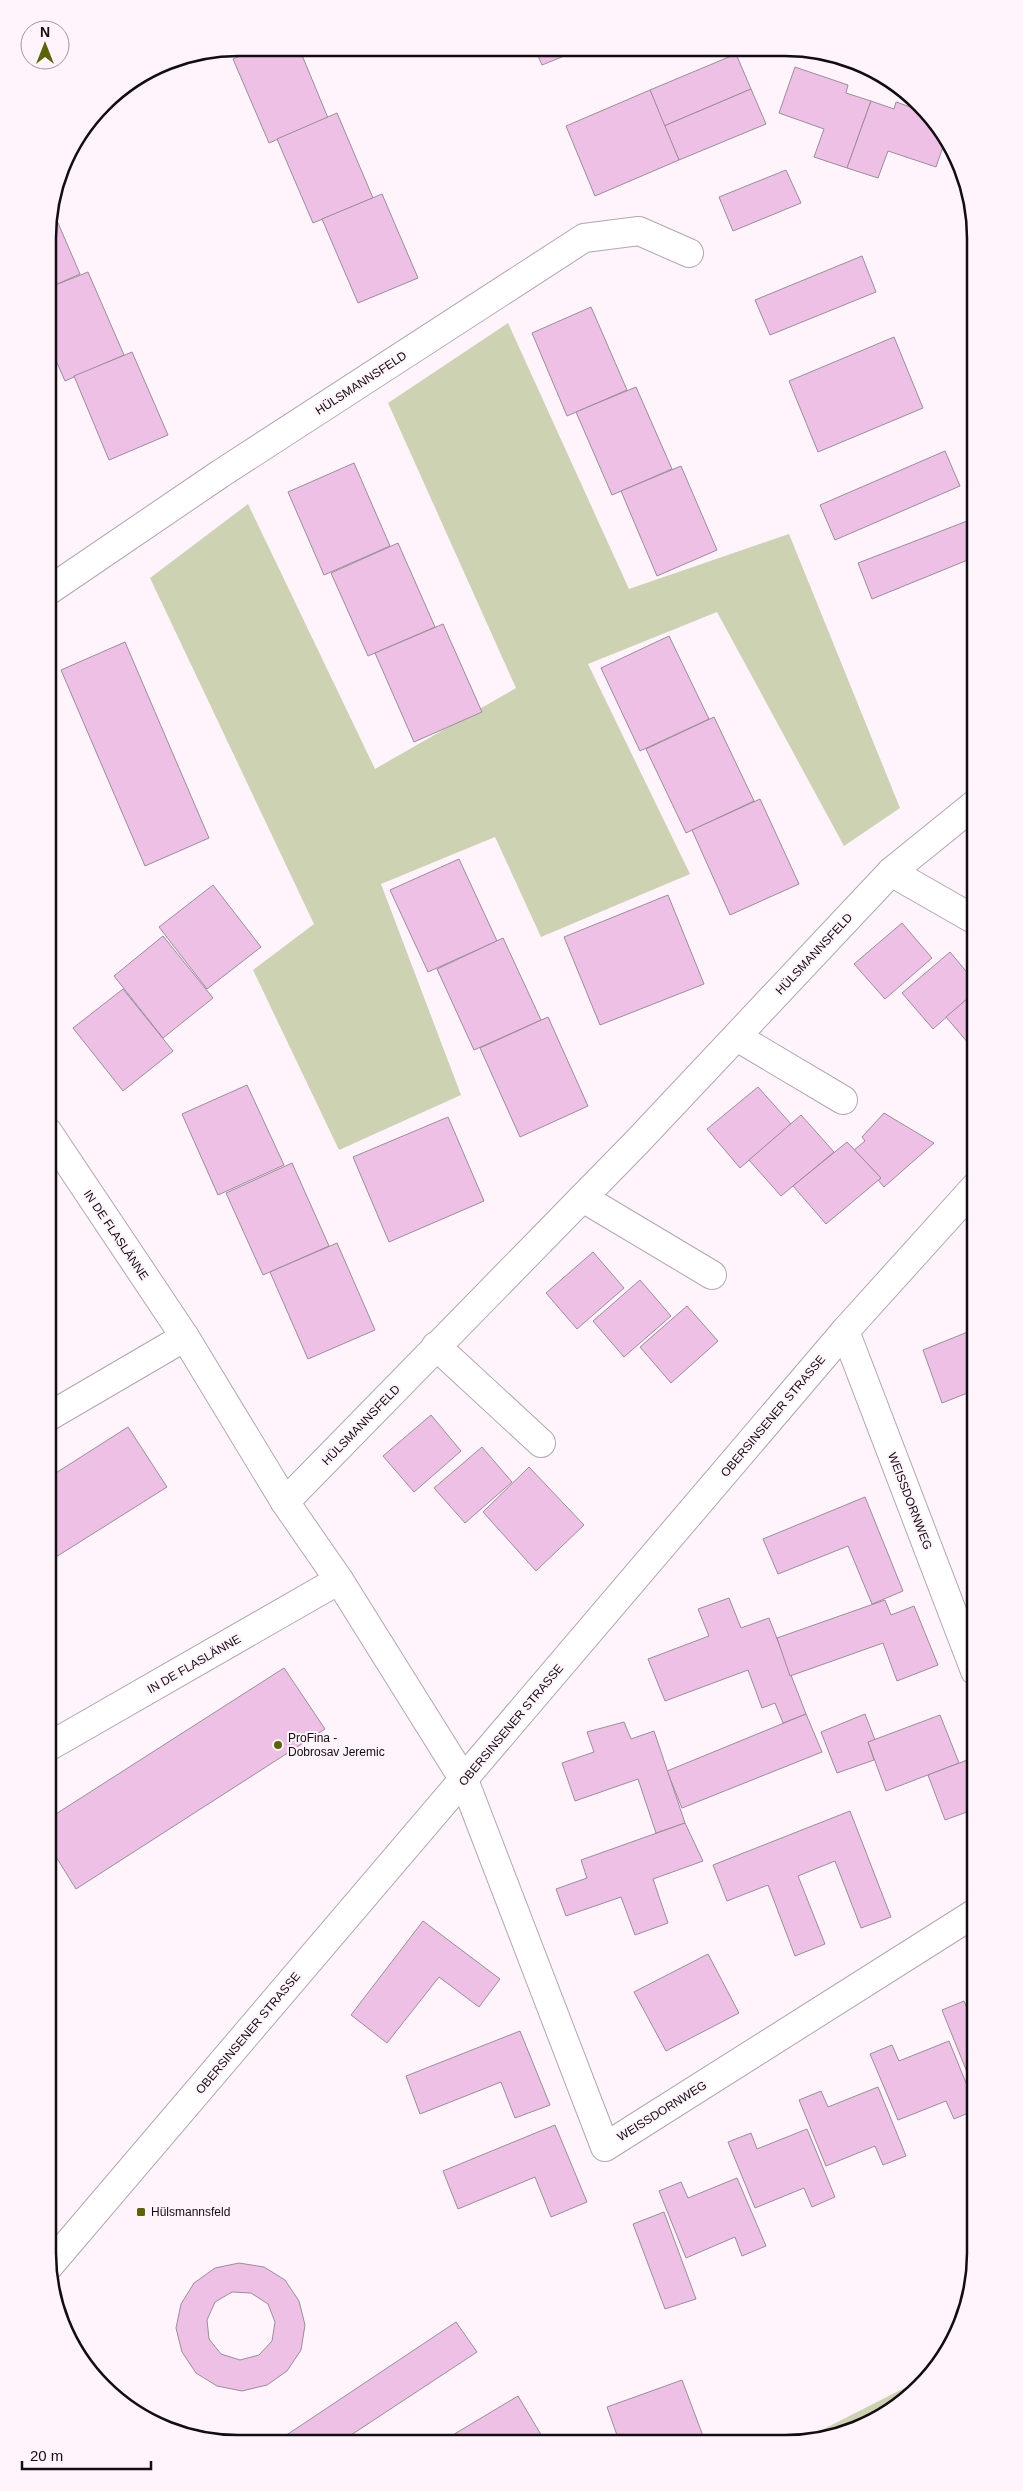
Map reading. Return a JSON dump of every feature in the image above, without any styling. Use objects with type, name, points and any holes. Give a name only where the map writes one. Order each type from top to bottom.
[{"type":"street","name":"HÜLSMANNSFELD","points":[[56,586],[220,474],[584,238],[639,231],[689,253]]},
{"type":"street","name":"HÜLSMANNSFELD","points":[[285,1502],[583,1198],[891,872],[967,810]]},
{"type":"street","points":[[891,872],[967,915]]},
{"type":"street","points":[[737,1037],[843,1100]]},
{"type":"street","name":"IN DE FLASLÄNNE","points":[[56,1144],[185,1337],[285,1502],[340,1580],[464,1780]]},
{"type":"street","name":"OBERSINSENER STRASSE","points":[[56,2257],[845,1331],[967,1196]]},
{"type":"street","points":[[583,1198],[712,1275]]},
{"type":"street","name":"WEISSDORNWEG","points":[[845,1331],[967,1650]]},
{"type":"street","points":[[56,1412],[185,1337]]},
{"type":"street","points":[[436,1346],[540,1443]]},
{"type":"street","name":"IN DE FLASLÄNNE","points":[[56,1742],[340,1580]]},
{"type":"street","name":"WEISSDORNWEG","points":[[464,1780],[605,2147],[967,1918]]},
{"type":"green space","points":[[508,323],[629,589],[789,534],[900,808],[844,846],[717,612],[588,664],[690,874],[541,937],[495,837],[381,884],[461,1095],[339,1150],[253,970],[314,924],[150,578],[248,504],[375,769],[516,688],[388,403]]},
{"type":"green space","points":[[909,2386],[886,2404],[865,2416],[832,2429],[820,2431]]},
{"type":"building","points":[[240,56],[302,56],[328,118],[269,143],[233,59]]},
{"type":"building","points":[[538,56],[564,56],[542,65]]},
{"type":"building","points":[[731,56],[737,56],[751,89],[664,126],[650,90]]},
{"type":"building","points":[[795,67],[848,85],[846,93],[871,101],[847,168],[814,157],[824,129],[779,113]]},
{"type":"building","points":[[751,89],[766,124],[679,160],[664,126]]},
{"type":"building","points":[[650,90],[679,160],[595,196],[566,126]]},
{"type":"building","points":[[871,101],[894,109],[896,102],[910,107],[922,118],[943,148],[936,167],[888,151],[878,178],[847,168]]},
{"type":"building","points":[[337,113],[373,198],[313,223],[277,139]]},
{"type":"building","points":[[786,170],[801,203],[733,231],[719,197]]},
{"type":"building","points":[[382,194],[418,278],[358,303],[322,219]]},
{"type":"building","points":[[57,222],[80,274],[56,284]]},
{"type":"building","points":[[862,256],[876,292],[770,335],[755,300]]},
{"type":"building","points":[[88,272],[124,355],[65,381],[56,360],[56,285]]},
{"type":"building","points":[[591,307],[627,390],[567,416],[532,333]]},
{"type":"building","points":[[894,337],[923,408],[818,452],[789,381]]},
{"type":"building","points":[[132,352],[168,435],[109,460],[74,376]]},
{"type":"building","points":[[636,387],[672,469],[612,495],[576,412]]},
{"type":"building","points":[[945,451],[960,486],[835,540],[820,505]]},
{"type":"building","points":[[354,463],[390,546],[324,575],[288,492]]},
{"type":"building","points":[[681,466],[717,550],[657,576],[621,491]]},
{"type":"building","points":[[967,521],[967,560],[872,599],[858,563]]},
{"type":"building","points":[[398,543],[435,627],[368,656],[331,573]]},
{"type":"building","points":[[443,624],[482,712],[414,742],[375,653]]},
{"type":"building","points":[[669,636],[709,719],[640,751],[601,668]]},
{"type":"building","points":[[125,642],[209,838],[145,866],[61,670]]},
{"type":"building","points":[[714,717],[754,801],[686,833],[646,749]]},
{"type":"building","points":[[760,799],[799,884],[730,915],[692,830]]},
{"type":"building","points":[[459,859],[497,941],[428,972],[390,890]]},
{"type":"building","points":[[213,885],[261,947],[207,989],[159,927]]},
{"type":"building","points":[[668,895],[704,984],[600,1025],[564,937]]},
{"type":"building","points":[[902,923],[932,958],[885,999],[854,964]]},
{"type":"building","points":[[163,936],[213,998],[163,1038],[114,976]]},
{"type":"building","points":[[503,938],[541,1020],[474,1050],[437,969]]},
{"type":"building","points":[[950,952],[967,972],[967,999],[933,1029],[902,993]]},
{"type":"building","points":[[123,989],[173,1051],[123,1091],[73,1028]]},
{"type":"building","points":[[967,999],[967,1042],[946,1017]]},
{"type":"building","points":[[548,1017],[588,1106],[520,1137],[480,1048]]},
{"type":"building","points":[[247,1085],[284,1165],[218,1195],[182,1114]]},
{"type":"building","points":[[758,1087],[791,1124],[740,1168],[707,1129]]},
{"type":"building","points":[[884,1113],[934,1143],[884,1187],[878,1180],[881,1178],[854,1150],[865,1141],[862,1137]]},
{"type":"building","points":[[801,1115],[834,1152],[781,1196],[749,1160]]},
{"type":"building","points":[[448,1117],[484,1201],[389,1242],[353,1157]]},
{"type":"building","points":[[847,1142],[881,1178],[826,1224],[793,1186]]},
{"type":"building","points":[[292,1163],[329,1246],[263,1275],[226,1193]]},
{"type":"building","points":[[337,1243],[375,1330],[308,1359],[270,1272]]},
{"type":"building","points":[[593,1252],[624,1288],[577,1329],[546,1293]]},
{"type":"building","points":[[640,1280],[671,1316],[624,1357],[593,1321]]},
{"type":"building","points":[[687,1306],[718,1341],[671,1383],[640,1347]]},
{"type":"building","points":[[967,1332],[967,1393],[942,1403],[923,1350]]},
{"type":"building","points":[[431,1415],[461,1451],[414,1492],[383,1456]]},
{"type":"building","points":[[128,1427],[167,1487],[56,1557],[56,1473]]},
{"type":"building","points":[[482,1447],[512,1482],[465,1523],[434,1488]]},
{"type":"building","points":[[529,1467],[584,1525],[536,1571],[483,1512]]},
{"type":"building","points":[[865,1497],[903,1591],[872,1604],[848,1546],[778,1574],[763,1539]]},
{"type":"building","points":[[729,1598],[741,1628],[769,1618],[806,1714],[783,1723],[775,1703],[762,1708],[748,1670],[665,1701],[648,1659],[709,1636],[698,1609]]},
{"type":"building","points":[[885,1600],[891,1615],[914,1606],[938,1665],[897,1681],[883,1643],[790,1676],[777,1638]]},
{"type":"building","points":[[284,1668],[325,1729],[76,1889],[56,1857],[56,1814]]},
{"type":"building","points":[[806,1714],[822,1752],[682,1808],[667,1771]]},
{"type":"building","points":[[865,1714],[875,1740],[868,1742],[874,1760],[837,1773],[821,1732]]},
{"type":"building","points":[[940,1715],[959,1763],[886,1791],[868,1742]]},
{"type":"building","points":[[624,1722],[631,1739],[654,1731],[685,1823],[656,1833],[638,1779],[575,1801],[562,1763],[594,1752],[587,1732]]},
{"type":"building","points":[[967,1760],[967,1812],[945,1820],[928,1775]]},
{"type":"building","points":[[850,1811],[891,1917],[861,1928],[835,1861],[798,1876],[825,1944],[795,1956],[768,1885],[727,1901],[713,1865]]},
{"type":"building","points":[[685,1823],[703,1861],[653,1879],[668,1923],[635,1935],[621,1897],[566,1916],[556,1889],[587,1878],[581,1860]]},
{"type":"building","points":[[423,1921],[500,1979],[479,2007],[439,1977],[387,2043],[351,2015]]},
{"type":"building","points":[[708,1954],[739,2013],[666,2051],[634,1992]]},
{"type":"building","points":[[964,2001],[967,2008],[967,2072],[942,2010]]},
{"type":"building","points":[[520,2031],[550,2105],[515,2118],[501,2082],[420,2114],[406,2076]]},
{"type":"building","points":[[949,2041],[967,2085],[967,2113],[954,2119],[946,2101],[898,2120],[870,2054],[892,2045],[899,2061]]},
{"type":"building","points":[[878,2087],[906,2156],[883,2165],[875,2146],[826,2166],[799,2100],[821,2091],[828,2107]]},
{"type":"building","points":[[555,2125],[587,2202],[551,2217],[535,2177],[458,2209],[443,2171]]},
{"type":"building","points":[[807,2129],[835,2197],[812,2207],[804,2188],[755,2208],[728,2142],[751,2133],[757,2149]]},
{"type":"building","points":[[737,2178],[766,2246],[742,2256],[735,2237],[686,2258],[659,2191],[681,2182],[688,2198]]},
{"type":"building","points":[[664,2212],[696,2299],[665,2309],[633,2224]]},
{"type":"building","points":[[239,2263],[264,2267],[285,2280],[299,2301],[305,2325],[301,2350],[287,2371],[267,2385],[242,2391],[217,2386],[196,2373],[182,2352],[176,2328],[181,2304],[194,2283],[215,2268]],"holes":[[[232,2292],[251,2293],[268,2304],[275,2322],[272,2341],[259,2355],[240,2360],[221,2354],[209,2339],[207,2320],[215,2302]]]},
{"type":"building","points":[[456,2322],[477,2352],[351,2435],[286,2435]]},
{"type":"building","points":[[682,2380],[703,2435],[617,2435],[607,2407]]},
{"type":"building","points":[[518,2396],[541,2435],[453,2435]]},
{"type":"place","name":"ProFina - Dobrosav Jeremic","points":[[278,1745]]},
{"type":"place","name":"Hülsmannsfeld","points":[[141,2212]]}]
